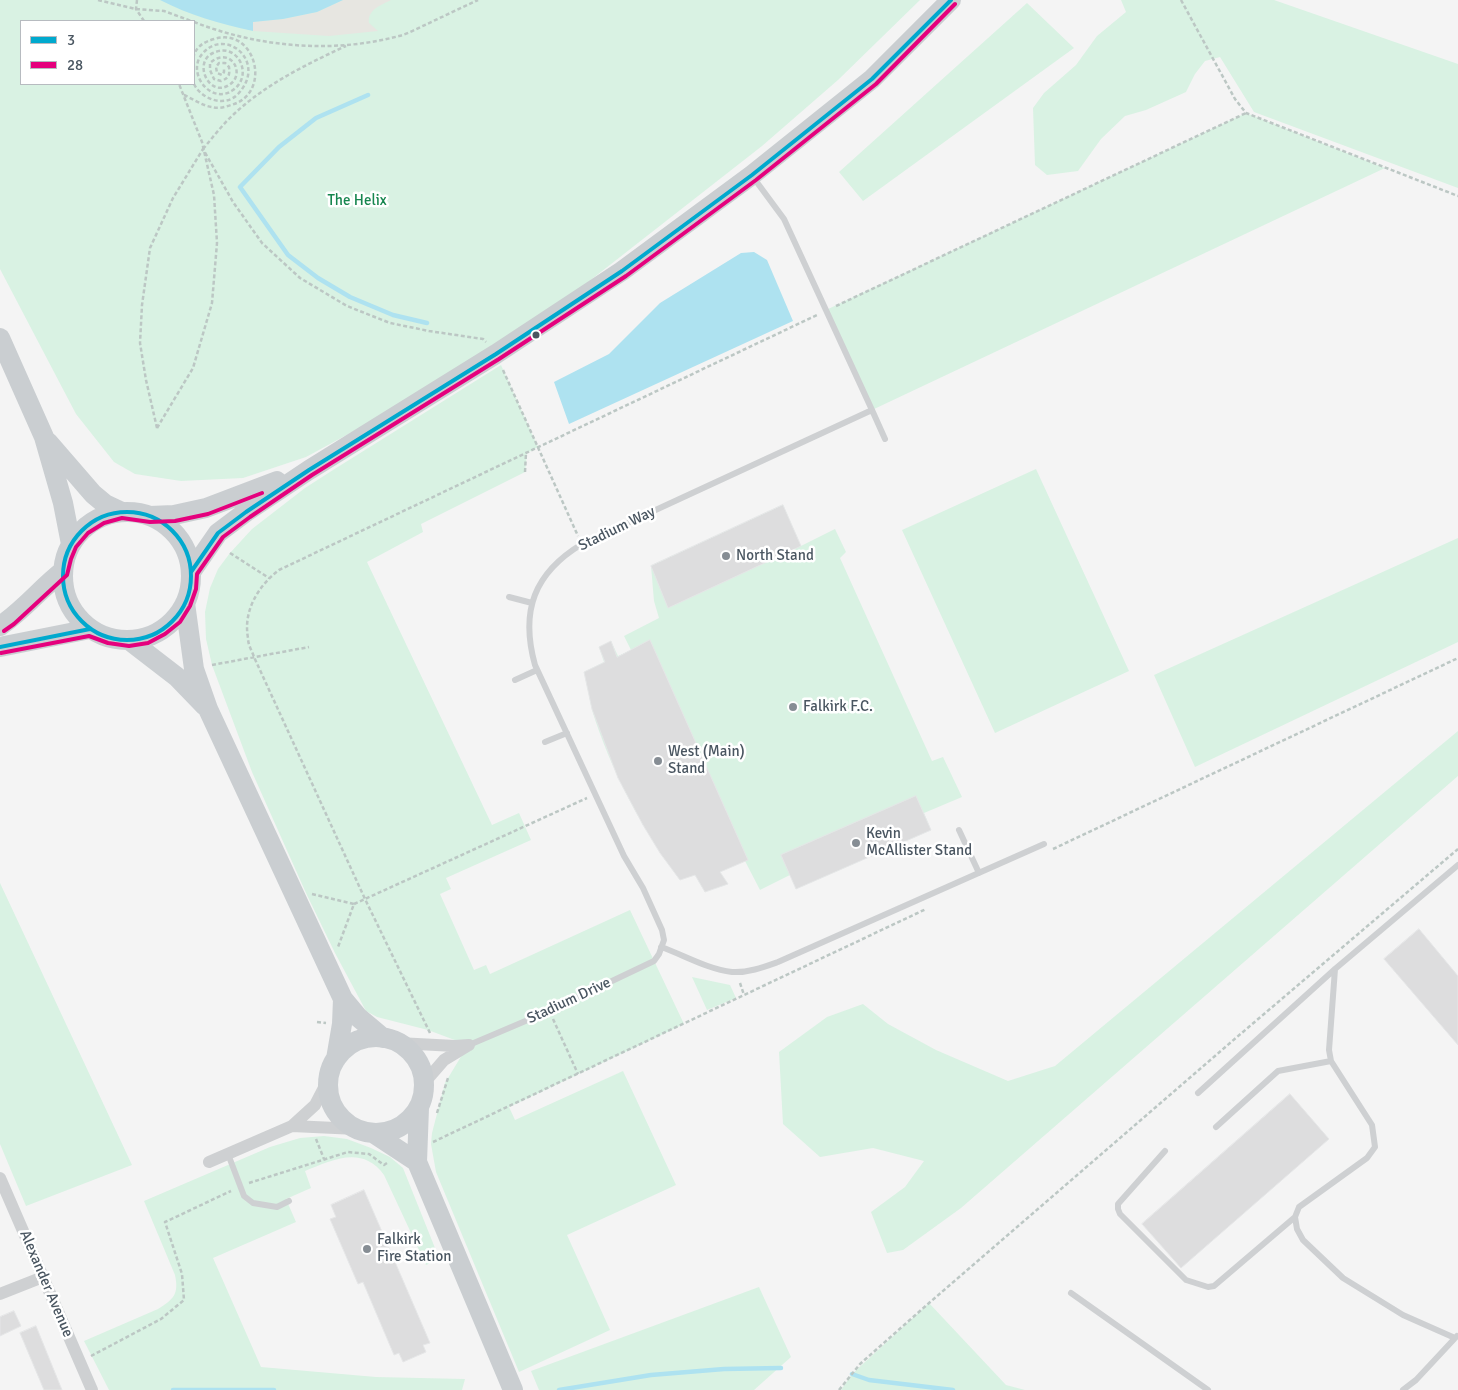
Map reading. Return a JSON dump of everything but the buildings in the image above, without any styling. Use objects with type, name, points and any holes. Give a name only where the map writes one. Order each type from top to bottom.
[{"type":"main road","points":[[191,572],[218,533],[246,512],[496,354],[622,271],[752,175],[872,79],[951,0]]},
{"type":"main road","points":[[0,338],[44,437],[63,504],[71,544]]},
{"type":"main road","points":[[44,437],[93,494],[104,504],[122,512],[150,516],[174,515],[206,508],[310,470]]},
{"type":"main road","points":[[122,512],[102,517],[84,528],[71,544],[65,557],[63,571],[65,593],[74,613],[90,629],[109,638],[129,640],[146,637],[162,630],[175,618],[185,603],[190,588],[191,572],[187,554],[179,538],[166,525],[150,516]]},
{"type":"main road","points":[[0,626],[63,571]]},
{"type":"main road","points":[[185,603],[194,669],[208,709],[343,999],[358,1017],[390,1040],[409,1050],[417,1060],[422,1071],[424,1083],[423,1096],[428,1112],[417,1162],[513,1390]]},
{"type":"main road","points":[[0,646],[90,629]]},
{"type":"main road","points":[[129,640],[177,677],[208,709]]},
{"type":"main road","points":[[343,999],[342,1024],[336,1059],[329,1078],[329,1094],[334,1108],[344,1120],[417,1162]]},
{"type":"main road","points":[[336,1059],[345,1049],[356,1042],[369,1038],[390,1040]]},
{"type":"main road","points":[[365,1131],[387,1132],[400,1127],[410,1119],[428,1112]]},
{"type":"street","name":"Stadium Drive","points":[[390,1040],[436,1045],[469,1045]]},
{"type":"street","name":"Stadium Drive","points":[[424,1083],[444,1060],[469,1045]]},
{"type":"street","points":[[209,1162],[292,1126],[315,1105],[329,1078]]},
{"type":"street","points":[[292,1126],[365,1131]]},
{"type":"street","name":"Alexander Avenue","points":[[0,1178],[92,1390]]},
{"type":"street","points":[[0,1294],[43,1278]]},
{"type":"lane","points":[[752,175],[784,219],[886,439]]},
{"type":"lane","name":"Stadium Way","points":[[661,947],[664,940],[662,930],[643,888],[624,856],[594,794],[537,670],[531,652],[529,619],[536,591],[545,575],[570,551],[582,544],[872,410]]},
{"type":"lane","points":[[509,597],[532,603]]},
{"type":"lane","points":[[516,680],[537,670]]},
{"type":"lane","points":[[545,742],[567,733]]},
{"type":"lane","points":[[959,830],[979,873]]},
{"type":"lane","points":[[661,947],[718,969],[734,972],[757,969],[778,962],[1044,844]]},
{"type":"lane","points":[[1198,1092],[1335,969],[1458,865]]},
{"type":"lane","name":"Stadium Drive","points":[[469,1045],[549,1011],[654,961],[661,947]]},
{"type":"lane","points":[[1165,1150],[1118,1204],[1118,1209],[1120,1214],[1186,1280],[1208,1287],[1214,1286],[1295,1217],[1299,1207],[1367,1158],[1375,1147],[1372,1125],[1331,1061],[1329,1050],[1335,969]]},
{"type":"lane","points":[[1216,1127],[1278,1071],[1331,1061]]},
{"type":"lane","points":[[228,1154],[244,1196],[253,1204],[277,1207],[290,1201]]},
{"type":"lane","points":[[1295,1217],[1297,1229],[1303,1240],[1343,1278],[1403,1315],[1457,1337],[1416,1380],[1403,1390]]},
{"type":"lane","points":[[1071,1293],[1208,1390]]},
{"type":"path","points":[[98,0],[136,9],[164,10],[188,20]]},
{"type":"path","points":[[137,0],[136,9],[143,20]]},
{"type":"path","points":[[195,23],[213,30],[251,38],[306,46],[334,46],[400,36],[478,0]]},
{"type":"path","points":[[1181,0],[1235,99],[1246,113],[1458,196]]},
{"type":"path","points":[[184,95],[212,107],[224,107],[237,104],[249,94],[255,81],[255,62],[246,47],[234,39],[217,38],[204,42],[195,53]]},
{"type":"path","points":[[194,85],[207,98],[220,102],[235,98],[245,87],[248,80],[249,63],[241,51],[232,46],[219,44],[208,49],[201,55],[197,66],[197,76],[201,84],[209,91],[220,94],[232,91],[243,77],[242,63],[238,56],[230,52],[220,51],[211,53],[203,67],[204,76],[216,87],[224,88],[231,84],[235,78],[237,70],[234,62],[226,57],[216,58],[210,63],[210,70],[214,78],[221,81],[227,79],[230,74],[229,67],[225,64],[219,64],[216,67],[217,73],[222,75],[224,69]]},
{"type":"path","points":[[179,85],[202,142],[203,149],[214,195],[217,243],[212,303],[193,368],[157,428],[140,343],[142,305],[150,248],[173,198],[203,149],[234,114],[259,94],[289,75],[348,44]]},
{"type":"path","points":[[436,1045],[364,899],[254,657],[248,639],[247,623],[251,605],[258,591],[269,578],[279,570],[1246,113]]},
{"type":"path","points":[[203,149],[233,202],[262,243],[300,278],[347,306],[390,323],[483,339],[496,354],[582,544]]},
{"type":"path","points":[[525,472],[526,453]]},
{"type":"path","points":[[230,552],[269,578]]},
{"type":"path","points":[[212,665],[310,647]]},
{"type":"path","points":[[306,892],[354,904],[594,794]]},
{"type":"path","points":[[839,1390],[860,1364],[922,1309],[1458,849]]},
{"type":"path","points":[[335,953],[354,904]]},
{"type":"path","points":[[549,1011],[578,1074]]},
{"type":"path","points":[[428,1112],[450,1074],[444,1060]]},
{"type":"path","points":[[431,1144],[432,1138]]},
{"type":"path","points":[[80,1362],[161,1320],[184,1300],[182,1274],[165,1222],[240,1186],[324,1158]]},
{"type":"green space","name":"The Helix","points":[[0,0],[920,0],[838,80],[762,146],[496,354],[306,457],[243,478],[181,481],[135,474],[114,462],[76,414],[0,269]]},
{"type":"green space","points":[[1121,0],[1274,0],[1458,64],[1458,188],[1254,112],[1220,57],[1205,61],[1195,74],[1186,92],[1146,110],[1125,116],[1101,139],[1078,171],[1047,175],[1035,165],[1033,108],[1044,93],[1076,65],[1097,36],[1126,12]]},
{"type":"green space","points":[[1027,3],[1074,48],[863,201],[839,172]]},
{"type":"green space","points":[[1246,113],[1385,168],[872,410],[826,310]]},
{"type":"green space","points":[[501,365],[538,447],[527,453],[525,472],[421,524],[423,532],[367,562],[492,825],[519,813],[531,840],[446,878],[451,889],[440,894],[474,970],[486,965],[490,974],[630,910],[684,1024],[509,1107],[515,1120],[623,1071],[676,1185],[567,1235],[610,1330],[519,1372],[436,1172],[431,1144],[445,1083],[468,1045],[428,1030],[377,1017],[366,1011],[306,893],[252,772],[212,665],[206,639],[205,612],[210,588],[218,569],[252,529],[305,488]]},
{"type":"green space","points":[[1036,469],[1129,671],[995,733],[902,530]]},
{"type":"green space","points":[[783,505],[801,546],[835,529],[846,552],[840,558],[932,761],[943,757],[962,797],[924,813],[931,830],[796,889],[790,875],[760,890],[745,861],[720,872],[728,884],[705,892],[695,875],[680,880],[640,820],[608,755],[592,710],[584,672],[604,662],[599,647],[611,641],[618,656],[631,650],[624,636],[659,618],[654,601],[651,566]]},
{"type":"green space","points":[[1458,538],[1458,642],[1195,767],[1154,675]]},
{"type":"green space","points":[[1458,731],[1458,776],[961,1208],[903,1250],[887,1253],[871,1212],[905,1187],[924,1161],[873,1148],[820,1157],[783,1124],[779,1052],[827,1017],[863,1004],[888,1024],[936,1050],[1008,1081],[1055,1066]]},
{"type":"green space","points":[[0,883],[132,1165],[26,1206],[0,1144]]},
{"type":"green space","points":[[692,977],[730,985],[736,998],[707,1010]]},
{"type":"green space","points":[[324,1136],[347,1139],[371,1148],[390,1157],[403,1168],[435,1248],[435,1261],[426,1265],[384,1175],[375,1166],[366,1160],[347,1158],[305,1171],[311,1188],[286,1199],[296,1222],[213,1258],[261,1367],[376,1377],[465,1379],[462,1390],[109,1390],[84,1341],[158,1309],[171,1299],[176,1291],[175,1275],[144,1201],[270,1147],[300,1138]]},
{"type":"green space","points":[[759,1287],[791,1357],[754,1390],[539,1390],[531,1371]]},
{"type":"green space","points":[[929,1303],[1006,1385],[1025,1390],[841,1390],[852,1374]]},
{"type":"sand","points":[[343,0],[391,0],[376,8],[370,15],[369,23],[378,31],[329,36],[253,31],[252,22],[283,19],[317,12]]},
{"type":"water","points":[[160,0],[343,0],[317,12],[283,19],[253,22],[253,31],[205,18]]},
{"type":"water","points":[[754,252],[767,260],[793,321],[569,424],[554,382],[609,354],[660,303],[741,253]]},
{"type":"waterway","points":[[368,95],[316,118],[279,147],[240,187],[288,255],[318,278],[350,297],[393,315],[427,323]]},
{"type":"waterway","points":[[559,1390],[651,1375],[724,1369],[781,1368]]},
{"type":"waterway","points":[[852,1374],[869,1380],[953,1390]]},
{"type":"waterway","points":[[173,1390],[274,1390]]},
{"type":"transit line","name":"3","points":[[191,572],[218,533],[246,512],[309,470],[496,354],[622,271],[752,175],[872,79],[951,0]]},
{"type":"transit line","name":"28","points":[[1,653],[89,636],[108,643],[129,646],[148,643],[165,634],[180,622],[190,606],[196,589],[197,574],[223,537],[312,475],[499,359],[626,276],[756,180],[876,84],[955,4]]},
{"type":"transit line","name":"28","points":[[4,631],[67,575],[76,547],[88,533],[104,523],[122,518],[150,522],[175,521],[208,514],[262,493]]},
{"type":"transit line","name":"3","points":[[127,512],[151,517],[172,531],[186,552],[191,576],[186,600],[172,621],[151,635],[127,640],[103,635],[82,621],[68,600],[63,576],[68,552],[82,531],[103,517],[127,512]]},
{"type":"transit line","name":"3","points":[[0,647],[90,629]]},
{"type":"place","name":"North Stand","points":[[726,556]]},
{"type":"place","name":"Falkirk F.C.","points":[[793,707]]},
{"type":"place","name":"West (Main) Stand","points":[[658,761]]},
{"type":"place","name":"Kevin McAllister Stand","points":[[856,843]]},
{"type":"place","name":"Falkirk Fire Station","points":[[367,1249]]}]
